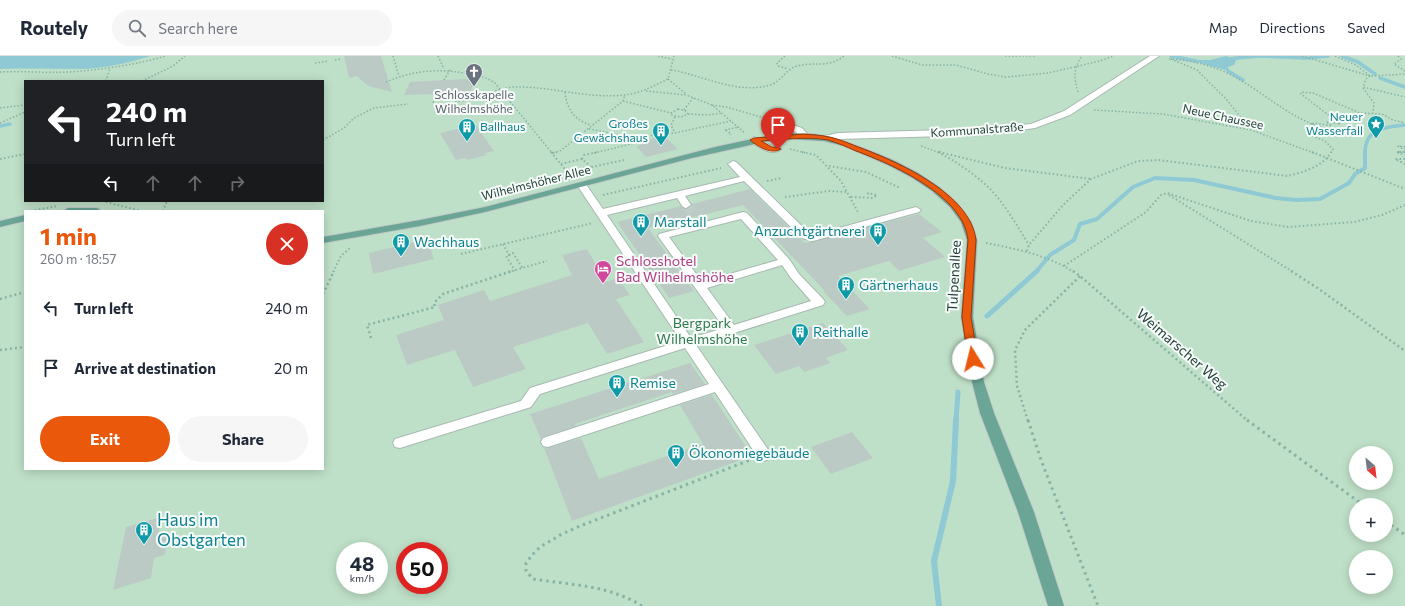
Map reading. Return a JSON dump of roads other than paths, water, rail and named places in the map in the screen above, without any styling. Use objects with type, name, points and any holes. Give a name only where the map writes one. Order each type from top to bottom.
[{"type":"main road","name":"Tulpenallee","points":[[754,140],[804,136],[828,138],[883,159],[908,170],[924,181],[958,209],[968,223],[972,240],[967,317],[978,382],[987,413],[1026,512],[1056,606]]},
{"type":"main road","name":"Wilhelmshöher Allee","points":[[324,240],[447,219],[754,140]]},
{"type":"main road","points":[[0,224],[24,218]]},
{"type":"lane","name":"Kommunalstraße","points":[[828,138],[838,136],[983,132],[1016,129],[1050,120],[1076,107],[1156,56]]},
{"type":"lane","points":[[789,126],[799,130],[804,136]]},
{"type":"lane","points":[[754,140],[770,149],[778,149]]},
{"type":"lane","points":[[733,164],[806,236],[813,238],[916,210]]},
{"type":"lane","points":[[603,216],[679,194],[746,178]]},
{"type":"lane","points":[[582,185],[764,455]]},
{"type":"lane","points":[[679,194],[686,205]]},
{"type":"lane","points":[[400,443],[526,404],[534,391],[819,302],[795,276],[785,261],[743,215],[663,236],[731,329]]},
{"type":"lane","points":[[697,216],[704,225]]},
{"type":"lane","points":[[700,286],[785,261]]},
{"type":"lane","points":[[548,442],[718,386]]},
{"type":"water","points":[[0,56],[151,56],[96,68],[0,69]]},
{"type":"water","points":[[1226,56],[1236,60],[1234,65],[1228,67],[1229,71],[1190,60],[1210,60]]},
{"type":"waterway","points":[[1171,56],[1196,61]]},
{"type":"waterway","points":[[1227,59],[1259,56],[1306,58]]},
{"type":"waterway","points":[[1309,58],[1328,56]]},
{"type":"waterway","points":[[1342,56],[1358,62],[1375,74]]},
{"type":"waterway","points":[[1228,71],[1243,80]]},
{"type":"waterway","points":[[1380,78],[1405,87]]},
{"type":"waterway","points":[[0,126],[10,124]]},
{"type":"waterway","points":[[1365,153],[1368,138],[1372,134],[1384,128],[1405,125]]},
{"type":"waterway","points":[[1036,272],[1050,255],[1074,240],[1080,224],[1097,219],[1133,187],[1155,178],[1194,180],[1276,198],[1296,200],[1320,199],[1349,183],[1355,174],[1365,168],[1365,153]]},
{"type":"waterway","points":[[987,316],[1036,272]]},
{"type":"waterway","points":[[956,421],[958,392]]},
{"type":"waterway","points":[[939,606],[934,561],[953,481],[956,420]]},
{"type":"tunnel","points":[[686,205],[697,216]]},
{"type":"place","name":"Schlosskapelle Wilhelmshöhe","points":[[474,87]]},
{"type":"place","name":"Neuer Wasserfall","points":[[1376,139]]},
{"type":"place","name":"Ballhaus","points":[[467,142]]},
{"type":"place","name":"Großes Gewächshaus","points":[[661,146]]},
{"type":"place","name":"Marstall","points":[[641,237]]},
{"type":"place","name":"Anzuchtgärtnerei","points":[[878,246]]},
{"type":"place","name":"Wachhaus","points":[[401,257]]},
{"type":"place","name":"Schlosshotel Bad Wilhelmshöhe","points":[[603,284]]},
{"type":"place","name":"Gärtnerhaus","points":[[846,300]]},
{"type":"place","name":"Reithalle","points":[[800,347]]},
{"type":"place","name":"Remise","points":[[617,398]]},
{"type":"place","name":"Ökonomiegebäude","points":[[676,468]]},
{"type":"place","name":"Haus im Obstgarten","points":[[144,545]]},
{"type":"park label","name":"Bergpark Wilhelmshöhe","points":[[702,332]]}]
